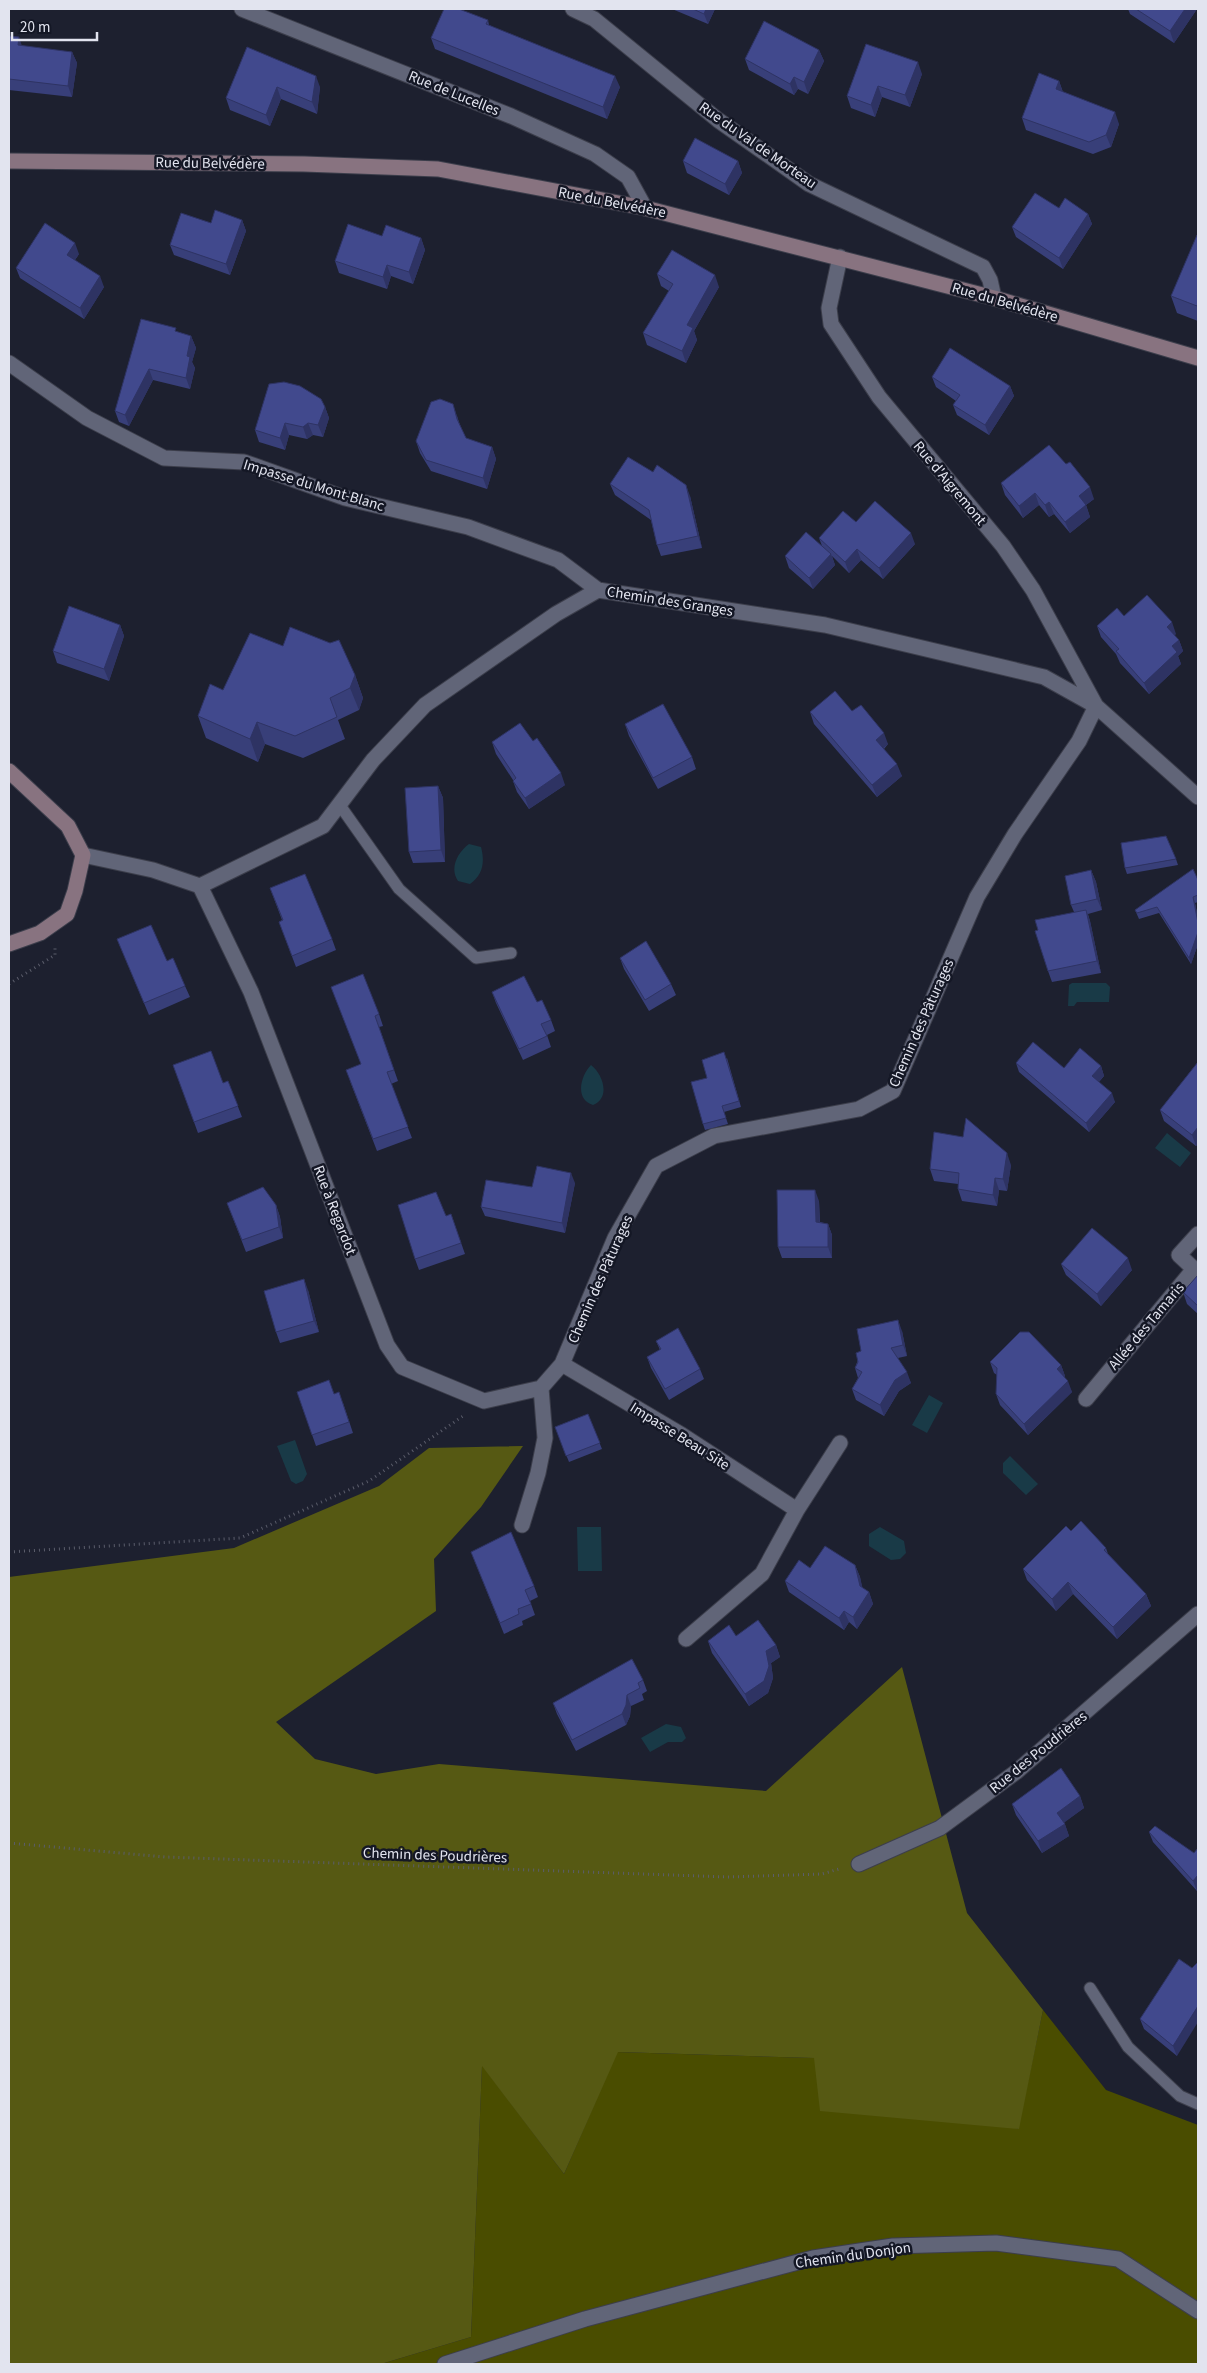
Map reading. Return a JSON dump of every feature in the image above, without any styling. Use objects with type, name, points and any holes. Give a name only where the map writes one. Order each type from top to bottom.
[{"type":"street","name":"Rue de Lucelles","points":[[242,9],[511,116],[595,154],[628,178],[645,208]]},
{"type":"street","name":"Rue du Val de Morteau","points":[[573,9],[594,19],[718,120],[809,184],[983,267],[990,280],[994,298]]},
{"type":"street","name":"Rue du Belvédère","points":[[9,161],[304,164],[438,170],[645,208],[994,298],[1198,358]]},
{"type":"street","name":"Rue d'Aigremont","points":[[840,257],[829,308],[831,324],[879,397],[1003,546],[1033,590],[1096,706]]},
{"type":"street","name":"Impasse du Mont-Blanc","points":[[9,362],[87,418],[164,458],[244,462],[345,498],[468,527],[558,560],[598,590]]},
{"type":"street","name":"Chemin des Granges","points":[[200,886],[323,826],[373,760],[426,705],[556,614],[598,590],[825,625],[1044,677],[1096,706],[1198,797]]},
{"type":"street","name":"Chemin des Pâturages","points":[[562,1364],[615,1238],[656,1166],[714,1136],[859,1109],[893,1091],[977,897],[1015,834],[1079,741],[1096,706]]},
{"type":"street","points":[[9,772],[68,826],[83,855],[75,891],[67,914],[40,934],[9,944]]},
{"type":"street","points":[[83,855],[153,870],[200,886]]},
{"type":"street","name":"Rue à Regardot","points":[[200,886],[251,992],[387,1345],[402,1367],[484,1401]]},
{"type":"street","name":"Allée des Tamaris","points":[[1086,1400],[1194,1269],[1178,1255],[1198,1234]]},
{"type":"street","points":[[484,1401],[541,1388],[562,1364]]},
{"type":"street","name":"Impasse Beau Site","points":[[562,1364],[682,1435],[797,1510]]},
{"type":"street","points":[[522,1525],[538,1473],[545,1438],[541,1388]]},
{"type":"street","points":[[686,1639],[762,1574],[797,1510],[840,1443]]},
{"type":"street","name":"Rue des Poudrières","points":[[859,1864],[940,1828],[1016,1772],[1198,1614]]},
{"type":"street","name":"Chemin du Donjon","points":[[445,2364],[585,2319],[813,2258],[893,2246],[996,2243],[1118,2259],[1198,2311]]},
{"type":"lane","points":[[339,804],[399,889],[476,958],[511,953]]},
{"type":"lane","points":[[1090,1988],[1128,2047],[1180,2096],[1198,2104]]},
{"type":"path","points":[[9,984],[55,955],[56,944],[40,934]]},
{"type":"path","points":[[9,1552],[240,1538],[369,1481],[484,1401]]},
{"type":"path","name":"Chemin des Poudrières","points":[[9,1843],[165,1857],[728,1877],[822,1874],[859,1864]]},
{"type":"shaded area","points":[[523,1446],[481,1507],[434,1559],[436,1611],[276,1722],[315,1759],[376,1774],[439,1764],[766,1791],[902,1667],[967,1913],[1043,2010],[1019,2129],[820,2111],[814,2058],[618,2052],[564,2174],[482,2066],[471,2337],[381,2364],[9,2364],[9,1577],[234,1548],[379,1486],[429,1448]]},
{"type":"shaded area","points":[[1043,2010],[1106,2090],[1198,2125],[1198,2364],[381,2364],[471,2337],[482,2065],[564,2174],[617,2052],[814,2058],[1018,2129]]},
{"type":"water","points":[[469,844],[481,847],[483,858],[482,868],[478,877],[470,884],[458,881],[454,871],[458,856]]},
{"type":"water","points":[[1072,983],[1106,983],[1110,987],[1109,1002],[1077,1002],[1074,1006],[1068,1006],[1069,985]]},
{"type":"water","points":[[591,1065],[599,1074],[603,1086],[602,1097],[599,1102],[593,1105],[583,1098],[581,1092],[582,1080]]},
{"type":"water","points":[[1167,1133],[1191,1153],[1180,1167],[1155,1148]]},
{"type":"water","points":[[929,1395],[943,1403],[927,1433],[912,1425]]},
{"type":"water","points":[[295,1440],[307,1474],[303,1481],[296,1484],[291,1481],[277,1446]]},
{"type":"water","points":[[1010,1456],[1038,1484],[1026,1495],[1003,1473],[1003,1463]]},
{"type":"water","points":[[577,1527],[601,1527],[602,1571],[578,1571]]},
{"type":"water","points":[[880,1527],[904,1541],[906,1553],[900,1559],[891,1560],[869,1546],[869,1534]]},
{"type":"water","points":[[666,1724],[681,1727],[686,1738],[682,1742],[668,1742],[650,1752],[641,1738]]},
{"type":"building","points":[[444,9],[459,9],[488,20],[486,24],[615,76],[603,107],[431,38]]},
{"type":"building","points":[[693,9],[706,9],[704,14]]},
{"type":"building","points":[[1136,9],[1185,9],[1170,31]]},
{"type":"building","points":[[764,21],[819,50],[804,82],[794,77],[790,84],[745,59]]},
{"type":"building","points":[[9,36],[19,37],[18,45],[72,52],[68,86],[9,79]]},
{"type":"building","points":[[866,44],[918,62],[905,95],[878,86],[871,105],[847,96]]},
{"type":"building","points":[[247,47],[316,76],[312,102],[277,87],[266,115],[226,98]]},
{"type":"building","points":[[1039,73],[1059,81],[1056,89],[1115,112],[1106,135],[1089,142],[1022,118]]},
{"type":"building","points":[[695,138],[738,161],[725,184],[683,161]]},
{"type":"building","points":[[1035,193],[1059,208],[1065,198],[1088,214],[1059,258],[1012,227]]},
{"type":"building","points":[[215,210],[242,220],[226,264],[170,245],[181,213],[211,223]]},
{"type":"building","points":[[45,223],[75,243],[67,255],[100,276],[80,308],[16,268]]},
{"type":"building","points":[[348,224],[382,236],[386,225],[421,238],[409,272],[387,265],[383,277],[335,261]]},
{"type":"building","points":[[1197,235],[1198,303],[1197,306],[1171,296]]},
{"type":"building","points":[[672,250],[715,275],[687,325],[693,328],[682,351],[643,333],[673,284],[657,274]]},
{"type":"building","points":[[141,319],[176,328],[175,331],[191,336],[187,356],[190,357],[186,378],[149,369],[125,415],[115,411]]},
{"type":"building","points":[[950,348],[1010,386],[985,425],[953,405],[960,395],[932,377]]},
{"type":"building","points":[[284,382],[300,386],[321,399],[325,407],[318,425],[308,423],[303,427],[285,423],[280,438],[255,430],[269,384]]},
{"type":"building","points":[[440,399],[453,404],[457,419],[466,438],[492,447],[483,478],[426,460],[416,441],[431,402]]},
{"type":"building","points":[[1049,445],[1066,464],[1070,462],[1090,487],[1079,496],[1086,505],[1065,522],[1049,502],[1045,505],[1035,493],[1019,506],[1001,483]]},
{"type":"building","points":[[628,457],[653,472],[657,465],[686,485],[698,536],[657,545],[649,510],[610,484]]},
{"type":"building","points":[[875,501],[911,533],[879,568],[857,549],[845,562],[819,538],[843,511],[856,522]]},
{"type":"building","points":[[806,532],[831,554],[809,578],[785,556]]},
{"type":"building","points":[[1147,595],[1172,622],[1167,627],[1179,640],[1172,646],[1177,652],[1144,683],[1116,651],[1119,649],[1097,626],[1117,608],[1124,616]]},
{"type":"building","points":[[69,606],[120,625],[104,669],[53,651]]},
{"type":"building","points":[[290,627],[330,643],[339,640],[355,675],[350,688],[330,698],[337,717],[295,736],[257,722],[250,739],[198,716],[210,684],[223,690],[250,633],[283,646]]},
{"type":"building","points":[[835,691],[852,711],[861,705],[884,733],[876,740],[897,764],[872,785],[810,712]]},
{"type":"building","points":[[663,704],[692,757],[653,778],[625,724]]},
{"type":"building","points":[[520,723],[533,741],[537,738],[561,773],[525,798],[513,781],[516,778],[492,742]]},
{"type":"building","points":[[438,786],[441,850],[409,852],[405,788]]},
{"type":"building","points":[[1166,836],[1176,859],[1125,868],[1121,843]]},
{"type":"building","points":[[1193,869],[1198,880],[1198,895],[1193,897],[1198,932],[1189,958],[1157,907],[1137,913],[1135,910]]},
{"type":"building","points":[[1091,870],[1097,899],[1071,905],[1065,876]]},
{"type":"building","points":[[305,874],[332,939],[292,956],[279,922],[283,920],[270,888]]},
{"type":"building","points":[[1086,910],[1097,961],[1048,971],[1035,931],[1038,930],[1035,920]]},
{"type":"building","points":[[151,925],[167,961],[173,958],[185,986],[144,1003],[117,939]]},
{"type":"building","points":[[646,941],[671,984],[645,1000],[620,958]]},
{"type":"building","points":[[363,974],[379,1014],[375,1016],[394,1070],[387,1072],[408,1127],[373,1139],[346,1070],[361,1064],[331,987]]},
{"type":"building","points":[[524,976],[537,1002],[542,1000],[551,1020],[541,1024],[547,1036],[519,1049],[492,992]]},
{"type":"building","points":[[1033,1042],[1064,1068],[1080,1048],[1101,1066],[1092,1076],[1112,1093],[1086,1123],[1016,1063]]},
{"type":"building","points":[[211,1051],[223,1083],[228,1081],[238,1106],[194,1122],[173,1065]]},
{"type":"building","points":[[724,1052],[739,1101],[722,1106],[726,1118],[703,1124],[691,1082],[707,1078],[702,1060]]},
{"type":"building","points":[[1198,1062],[1198,1127],[1192,1135],[1160,1110]]},
{"type":"building","points":[[966,1118],[1007,1153],[1003,1179],[995,1178],[993,1195],[958,1189],[959,1173],[930,1169],[934,1132],[963,1137]]},
{"type":"building","points":[[537,1166],[571,1173],[562,1223],[481,1207],[486,1180],[532,1187]]},
{"type":"building","points":[[263,1187],[276,1205],[279,1227],[242,1240],[227,1203]]},
{"type":"building","points":[[777,1190],[815,1190],[816,1222],[828,1224],[828,1247],[778,1247]]},
{"type":"building","points":[[436,1192],[446,1216],[451,1214],[461,1243],[415,1259],[398,1205]]},
{"type":"building","points":[[1092,1228],[1128,1258],[1097,1294],[1061,1264]]},
{"type":"building","points":[[1198,1275],[1198,1306],[1183,1292]]},
{"type":"building","points":[[304,1279],[314,1321],[276,1332],[264,1291]]},
{"type":"building","points":[[898,1320],[903,1345],[891,1348],[907,1372],[895,1380],[880,1405],[852,1389],[862,1372],[855,1368],[858,1362],[856,1353],[861,1351],[857,1329]]},
{"type":"building","points":[[678,1328],[700,1369],[665,1389],[647,1357],[661,1349],[656,1341]]},
{"type":"building","points":[[1020,1332],[1029,1332],[1061,1365],[1057,1369],[1068,1381],[1024,1424],[996,1394],[997,1368],[990,1362]]},
{"type":"building","points":[[329,1380],[334,1394],[339,1392],[349,1422],[312,1435],[297,1392]]},
{"type":"building","points":[[588,1414],[600,1443],[566,1456],[555,1427]]},
{"type":"building","points":[[1081,1521],[1106,1548],[1104,1550],[1146,1594],[1113,1627],[1068,1582],[1052,1599],[1023,1569],[1066,1526],[1071,1531]]},
{"type":"building","points":[[511,1532],[534,1586],[525,1590],[531,1604],[518,1609],[519,1614],[500,1623],[471,1552]]},
{"type":"building","points":[[825,1546],[855,1565],[860,1586],[869,1592],[853,1617],[844,1611],[839,1618],[785,1581],[799,1560],[810,1568]]},
{"type":"building","points":[[758,1620],[776,1645],[766,1651],[769,1666],[764,1681],[745,1694],[708,1641],[729,1625],[736,1636]]},
{"type":"building","points":[[632,1659],[643,1680],[638,1683],[640,1688],[627,1695],[626,1705],[622,1714],[572,1740],[553,1703]]},
{"type":"building","points":[[1061,1768],[1080,1796],[1057,1813],[1065,1824],[1038,1841],[1012,1804]]},
{"type":"building","points":[[1155,1826],[1194,1853],[1198,1848],[1198,1875],[1193,1881],[1149,1832]]},
{"type":"building","points":[[1179,1959],[1192,1968],[1198,1962],[1198,2006],[1173,2046],[1140,2019]]}]
